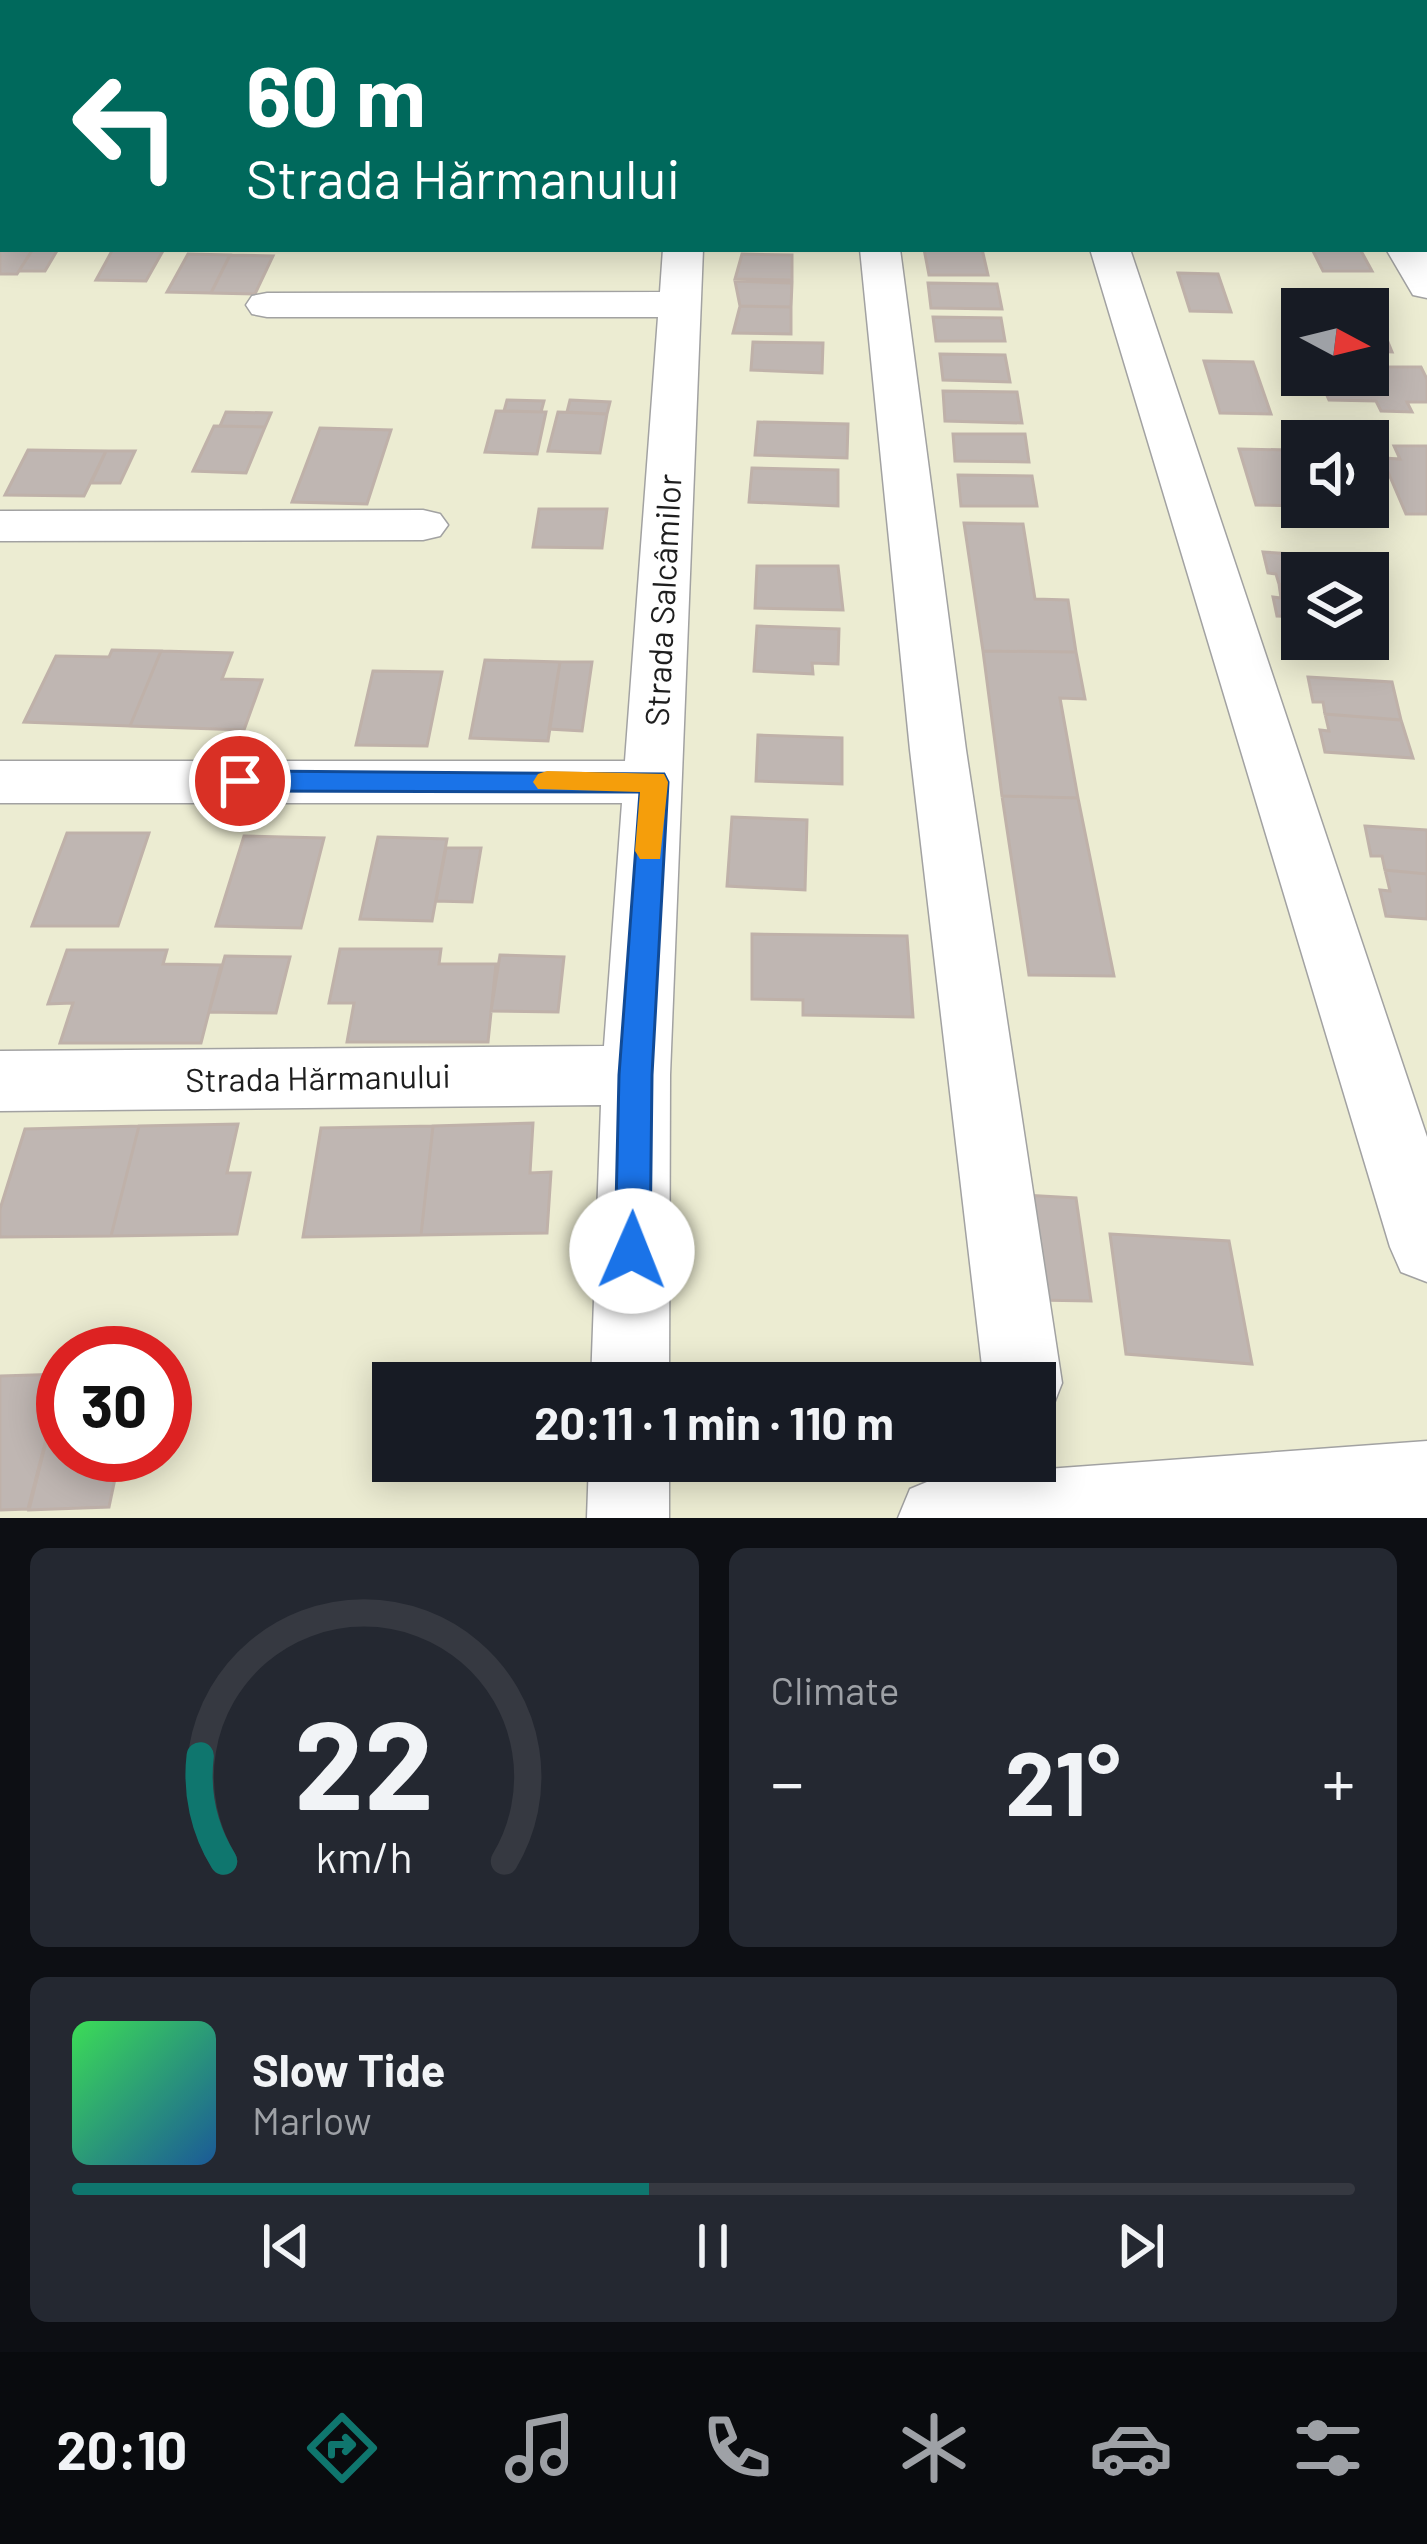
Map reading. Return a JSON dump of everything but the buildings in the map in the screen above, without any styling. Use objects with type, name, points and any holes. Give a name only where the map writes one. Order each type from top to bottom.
[{"type":"street","points":[[880,252],[938,750],[1020,1362]]},
{"type":"street","points":[[1111,252],[1427,1247]]},
{"type":"street","points":[[1408,252],[1427,286]]},
{"type":"street","points":[[267,305],[682,276]]},
{"type":"street","name":"Strada Salcâmilor","points":[[630,1362],[636,1075],[682,276]]},
{"type":"street","points":[[0,526],[423,525]]},
{"type":"street","points":[[0,782],[654,782]]},
{"type":"street","name":"Strada Hărmanului","points":[[0,1081],[636,1075]]},
{"type":"street","points":[[628,1518],[629,1482]]},
{"type":"street","points":[[939,1518],[1063,1498],[1427,1482]]},
{"type":"green space","points":[[0,252],[1427,252],[1427,1518],[0,1518]]},
{"type":"slow traffic","points":[[547,782],[654,782],[650,851]]},
{"type":"route","points":[[240,781],[654,782],[636,1075],[632,1251]]}]
